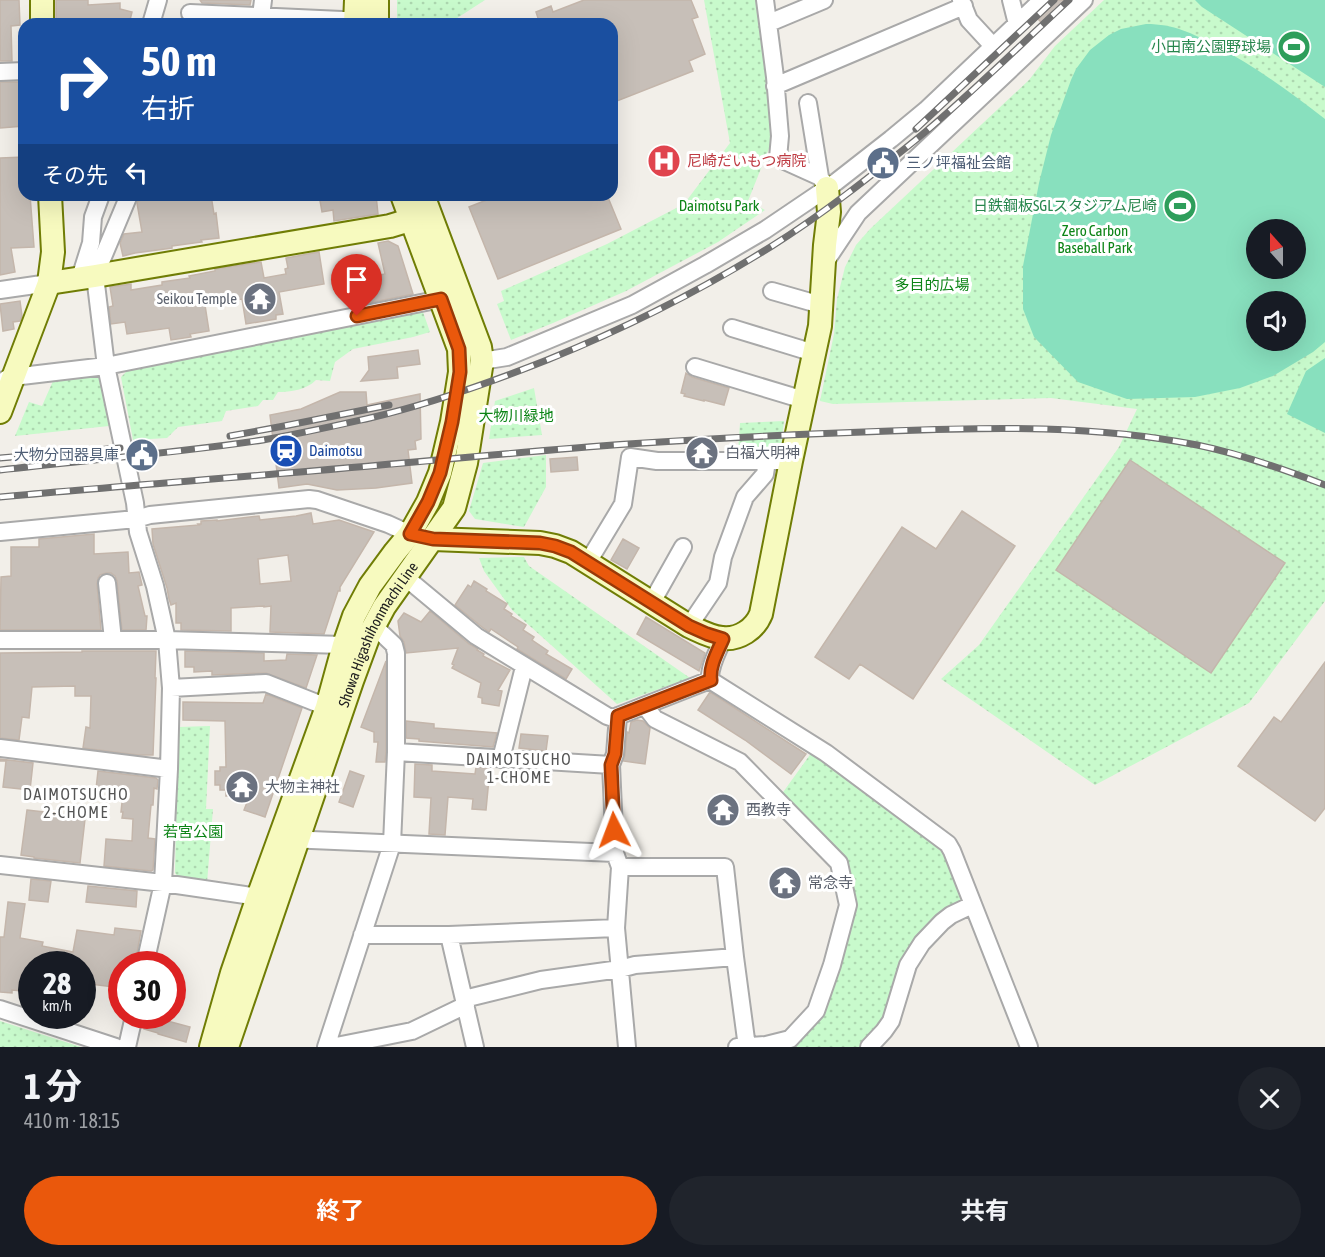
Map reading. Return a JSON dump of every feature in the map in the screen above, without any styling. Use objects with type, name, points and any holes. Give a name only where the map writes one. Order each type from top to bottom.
[{"type":"main road","points":[[42,0],[42,18]]},
{"type":"main road","points":[[377,0],[377,18]]},
{"type":"main road","points":[[433,539],[540,543],[555,546],[588,562],[689,626],[707,634],[723,639],[744,634],[753,628],[761,614],[820,326],[829,212],[823,183]]},
{"type":"main road","points":[[0,412],[6,379],[49,283],[52,252],[50,201]]},
{"type":"main road","points":[[49,283],[390,226],[421,209]]},
{"type":"main road","name":"Showa Higashihonmachi Line","points":[[211,1047],[229,983],[258,897],[288,839],[374,626],[389,600],[454,508],[466,464],[482,361],[480,347],[421,209]]},
{"type":"main road","name":"Showa Higashihonmachi Line","points":[[227,1047],[354,616],[370,586],[410,534],[428,502],[440,473],[452,422],[460,372],[459,349],[441,299],[421,209]]},
{"type":"street","points":[[765,0],[780,136],[778,158],[823,183]]},
{"type":"street","points":[[769,23],[824,0]]},
{"type":"street","points":[[1011,0],[1017,24]]},
{"type":"street","points":[[482,361],[507,357],[632,305],[705,266],[765,230],[823,183],[891,139],[926,110],[1042,0]]},
{"type":"street","points":[[824,264],[858,213],[1084,0]]},
{"type":"street","points":[[152,18],[153,1]]},
{"type":"street","points":[[775,86],[962,3],[969,20],[993,46]]},
{"type":"street","points":[[190,12],[315,18]]},
{"type":"street","points":[[0,72],[18,71]]},
{"type":"street","points":[[808,103],[823,183]]},
{"type":"street","points":[[99,201],[93,218],[88,277],[135,503],[138,532],[167,640],[171,688],[162,883],[148,951]]},
{"type":"street","points":[[88,277],[126,201]]},
{"type":"street","points":[[0,290],[49,283]]},
{"type":"street","points":[[772,291],[822,305]]},
{"type":"street","points":[[6,379],[106,366],[441,299]]},
{"type":"street","points":[[732,328],[814,353]]},
{"type":"street","points":[[695,368],[804,400]]},
{"type":"street","points":[[588,562],[623,504],[630,457],[657,462],[791,461]]},
{"type":"street","points":[[689,626],[718,583],[723,556],[745,497],[765,474],[767,461]]},
{"type":"street","points":[[0,532],[309,499],[378,521],[410,534],[433,539]]},
{"type":"street","points":[[652,602],[683,547]]},
{"type":"street","points":[[405,578],[476,636],[613,718],[711,680]]},
{"type":"street","points":[[107,583],[113,640]]},
{"type":"street","points":[[326,1047],[392,844],[396,752],[396,650],[394,645],[374,626]]},
{"type":"street","points":[[723,639],[711,668],[711,680],[826,753],[948,844],[1025,1046]]},
{"type":"street","points":[[0,640],[167,640],[344,645]]},
{"type":"street","points":[[501,759],[524,666]]},
{"type":"street","points":[[171,688],[266,683],[327,707]]},
{"type":"street","points":[[288,839],[725,867],[744,1046],[766,1045],[790,1039],[816,1011],[832,965],[848,905],[839,863],[740,762],[655,718],[645,706]]},
{"type":"street","points":[[618,716],[615,754],[611,765],[618,860],[616,928],[627,1047]]},
{"type":"street","points":[[0,748],[169,769]]},
{"type":"street","points":[[396,752],[611,765]]},
{"type":"street","points":[[0,865],[162,883],[258,897]]},
{"type":"street","points":[[869,1047],[891,1021],[908,964],[922,943],[942,921],[972,905]]},
{"type":"street","points":[[362,935],[449,935],[616,928]]},
{"type":"street","points":[[449,935],[476,1047]]},
{"type":"street","points":[[332,1047],[412,1031],[465,1002],[542,980],[635,965],[735,957]]},
{"type":"street","points":[[0,1010],[116,1047]]},
{"type":"street","points":[[127,1047],[131,1029]]},
{"type":"green space","points":[[397,0],[485,0],[457,18],[397,18]]},
{"type":"green space","name":"Daimotsu Park","points":[[704,0],[759,0],[774,136],[748,201],[765,210],[718,242],[626,291],[511,340],[497,304],[504,301],[501,291],[607,244],[684,204],[730,143]]},
{"type":"green space","name":"Zero Carbon Baseball Park","points":[[1104,0],[1325,0],[1325,601],[1249,703],[1095,785],[941,679],[979,645],[1119,447],[1137,409],[1051,398],[833,404],[820,401],[834,334],[837,299],[845,267],[856,245],[870,229],[1029,80],[1055,46]]},
{"type":"green space","name":"小田南公園野球場","points":[[1195,0],[1325,0],[1325,87],[1202,7]]},
{"type":"green space","name":"日鉄鋼板SGLスタジアム尼崎","points":[[1146,24],[1156,24],[1191,33],[1258,71],[1325,119],[1325,342],[1313,352],[1273,376],[1240,388],[1195,397],[1127,399],[1078,382],[1034,337],[1023,309],[1023,266],[1039,183],[1051,135],[1076,69],[1090,50],[1121,29]]},
{"type":"green space","points":[[423,312],[430,332],[353,349],[335,362],[330,381],[316,380],[298,390],[278,392],[273,400],[263,400],[258,406],[226,411],[222,421],[178,427],[167,438],[133,440],[121,377],[127,371]]},
{"type":"green space","points":[[1325,358],[1325,433],[1287,414],[1306,371]]},
{"type":"green space","points":[[96,375],[100,379],[109,426],[15,436],[29,402],[42,406],[53,381]]},
{"type":"green space","name":"大物川緑地","points":[[534,388],[542,435],[489,439],[495,401]]},
{"type":"green space","points":[[784,421],[780,453],[738,451],[740,423]]},
{"type":"green space","points":[[546,455],[546,487],[524,527],[475,519],[469,511],[483,463]]},
{"type":"green space","points":[[524,557],[529,566],[690,678],[617,704],[512,610],[484,571],[479,558]]},
{"type":"green space","name":"若宮公園","points":[[210,726],[206,809],[213,809],[207,883],[181,880],[175,873],[178,727]]},
{"type":"green space","points":[[812,752],[943,846],[964,897],[929,928],[906,954],[896,974],[883,1016],[860,1047],[784,1047],[822,1014],[856,905],[846,861],[781,795]]},
{"type":"green space","points":[[0,1021],[18,1027],[18,1029],[25,1029],[81,1047],[0,1047]]},
{"type":"building","points":[[0,0],[19,0],[18,25],[11,26],[12,61],[0,61]]},
{"type":"building","points":[[56,0],[88,0],[88,5],[120,3],[120,9],[132,12],[130,18],[56,18]]},
{"type":"building","points":[[200,0],[251,0],[250,5],[202,3]]},
{"type":"building","points":[[584,0],[691,0],[698,17],[692,19],[705,54],[689,61],[693,71],[618,101],[618,18],[538,18],[536,12],[551,6],[553,12]]},
{"type":"building","points":[[1052,0],[1069,0],[1043,24],[1038,19],[1050,7]]},
{"type":"building","points":[[0,82],[18,82],[18,126],[0,128]]},
{"type":"building","name":"三ノ坪福祉会館","points":[[891,153],[896,160],[877,175],[871,168]]},
{"type":"building","points":[[18,157],[18,201],[30,201],[34,247],[11,248],[15,272],[0,275],[0,158]]},
{"type":"building","points":[[138,201],[212,201],[219,238],[123,256],[120,243],[124,234],[142,232]]},
{"type":"building","points":[[320,201],[377,201],[378,214],[334,221],[333,210],[322,212]]},
{"type":"building","points":[[484,201],[609,201],[621,229],[498,279],[469,207]]},
{"type":"building","points":[[388,241],[398,246],[413,294],[369,303],[363,278],[385,274],[378,243]]},
{"type":"building","points":[[319,252],[324,284],[279,292],[283,314],[276,315],[276,319],[246,324],[242,299],[205,305],[209,331],[190,334],[191,337],[171,340],[169,328],[127,334],[125,322],[111,324],[109,307],[113,306],[110,287],[131,284],[131,290],[162,285],[162,282],[190,278],[189,276],[215,271],[215,269],[261,262],[264,278],[286,274],[285,269],[288,268],[286,258]]},
{"type":"building","points":[[20,301],[22,316],[20,321],[13,322],[14,329],[3,331],[0,304]]},
{"type":"building","points":[[418,350],[420,364],[397,367],[398,378],[361,381],[369,370],[368,357]]},
{"type":"building","points":[[686,373],[692,377],[729,388],[724,405],[684,396],[685,394],[681,393]]},
{"type":"building","points":[[340,392],[366,392],[367,405],[420,394],[421,439],[415,441],[416,449],[408,450],[412,483],[337,490],[307,484],[279,488],[270,415],[301,409]]},
{"type":"building","points":[[577,457],[578,470],[551,472],[550,459]]},
{"type":"building","points":[[1130,460],[1285,563],[1211,673],[1056,570]]},
{"type":"building","points":[[962,511],[1015,546],[913,699],[860,664],[849,679],[815,657],[902,527],[936,549]]},
{"type":"building","points":[[311,513],[313,524],[339,520],[374,532],[338,591],[324,634],[270,632],[271,606],[231,608],[231,631],[181,630],[181,623],[176,623],[176,603],[171,605],[153,544],[152,529],[199,525],[201,521],[259,516],[260,520]],"holes":[[[288,555],[291,581],[260,584],[258,559]]]},
{"type":"building","points":[[94,534],[94,554],[128,552],[129,573],[139,572],[142,585],[138,586],[145,616],[147,616],[146,630],[122,630],[117,581],[111,573],[106,573],[100,575],[97,584],[101,630],[0,630],[1,577],[11,576],[11,547],[39,547],[39,539]]},
{"type":"building","points":[[623,539],[639,548],[627,569],[611,560]]},
{"type":"building","points":[[474,581],[507,604],[504,609],[526,625],[523,630],[534,637],[532,640],[548,651],[546,654],[572,669],[566,679],[517,649],[518,647],[491,629],[489,632],[455,605],[468,585],[471,587]]},
{"type":"building","points":[[430,611],[484,654],[483,656],[510,670],[498,690],[502,691],[499,706],[482,703],[482,698],[478,697],[481,683],[452,668],[458,648],[406,653],[398,621],[404,613],[421,622]]},
{"type":"building","points":[[646,617],[705,653],[699,671],[637,634]]},
{"type":"building","points":[[156,651],[153,755],[83,748],[86,727],[90,728],[91,696],[75,696],[75,686],[32,687],[29,718],[22,717],[19,740],[0,738],[0,653]]},
{"type":"building","points":[[185,651],[264,653],[264,661],[286,660],[287,654],[317,655],[306,688],[266,673],[212,675],[212,671],[194,672],[194,667],[185,667]]},
{"type":"building","points":[[386,661],[386,752],[385,762],[376,762],[378,742],[374,742],[374,732],[361,727]]},
{"type":"building","points":[[1325,662],[1325,808],[1315,821],[1238,766],[1274,717],[1281,722]]},
{"type":"building","points":[[710,692],[806,754],[791,774],[745,740],[698,710]]},
{"type":"building","points":[[266,694],[302,708],[265,817],[244,810],[250,795],[226,796],[226,790],[220,790],[220,785],[215,785],[215,771],[220,771],[220,767],[226,767],[225,721],[183,720],[183,702],[263,703]]},
{"type":"building","points":[[406,721],[434,724],[434,728],[497,733],[493,747],[419,741],[419,739],[406,738]]},
{"type":"building","points":[[643,721],[650,728],[645,764],[623,761],[627,732],[629,733],[631,722]]},
{"type":"building","points":[[521,734],[548,736],[546,751],[519,748]]},
{"type":"building","points":[[0,759],[33,763],[30,790],[3,787],[6,761],[0,761]]},
{"type":"building","points":[[415,764],[432,765],[432,771],[475,774],[476,767],[490,768],[486,810],[472,809],[473,799],[448,797],[445,835],[429,834],[431,798],[414,797]]},
{"type":"building","points":[[98,771],[158,780],[157,789],[154,788],[153,805],[151,805],[148,838],[155,839],[153,870],[104,866],[106,839],[132,841],[133,819],[122,818],[123,793],[96,789]]},
{"type":"building","points":[[350,771],[364,776],[353,807],[339,802]]},
{"type":"building","points":[[27,810],[79,816],[85,819],[80,863],[21,855]]},
{"type":"building","points":[[31,879],[51,881],[48,902],[29,900]]},
{"type":"building","points":[[88,886],[137,891],[136,907],[86,902]]},
{"type":"building","points":[[8,902],[25,904],[20,938],[43,942],[42,946],[68,951],[18,951],[18,991],[12,990],[12,993],[0,992],[0,937],[4,937]]},
{"type":"building","points":[[115,928],[141,931],[137,951],[108,951],[108,986],[96,985],[96,951],[73,951],[77,930],[114,935]]},
{"type":"building","points":[[186,1026],[190,1027],[186,1042],[144,1029],[186,1029]]},
{"type":"railway","points":[[916,129],[1054,0]]},
{"type":"railway","points":[[0,470],[230,445],[317,430],[437,400],[576,348],[690,293],[745,263],[810,221],[937,122],[1069,0]]},
{"type":"railway","points":[[230,436],[389,405]]},
{"type":"railway","points":[[0,497],[628,444],[967,429],[1044,429],[1159,438],[1230,453],[1325,485]]},
{"type":"railway","points":[[0,458],[120,448]]},
{"type":"place","name":"小田南公園野球場","points":[[1294,47]]},
{"type":"place","name":"尼崎だいもつ病院","points":[[664,161]]},
{"type":"place","name":"三ノ坪福祉会館","points":[[883,163]]},
{"type":"place","name":"日鉄鋼板SGLスタジアム尼崎","points":[[1180,206]]},
{"type":"place","name":"Seikou Temple","points":[[260,299]]},
{"type":"place","name":"Daimotsu","points":[[286,451]]},
{"type":"place","name":"白福大明神","points":[[702,453]]},
{"type":"place","name":"大物分団器具庫","points":[[142,455]]},
{"type":"place","name":"大物主神社","points":[[242,787]]},
{"type":"place","name":"西教寺","points":[[723,810]]},
{"type":"place","name":"常念寺","points":[[785,883]]},
{"type":"district","name":"DAIMOTSUCHO 1-CHOME","points":[[519,768]]},
{"type":"district","name":"DAIMOTSUCHO 2-CHOME","points":[[76,803]]},
{"type":"route","points":[[357,316],[441,299],[459,349],[460,372],[452,422],[440,473],[428,502],[410,534],[433,539],[540,543],[555,546],[571,552],[689,626],[723,639],[711,668],[711,680],[618,716],[615,754],[611,765],[614,830]]},
{"type":"park label","name":"多目的広場","points":[[932,285]]}]
